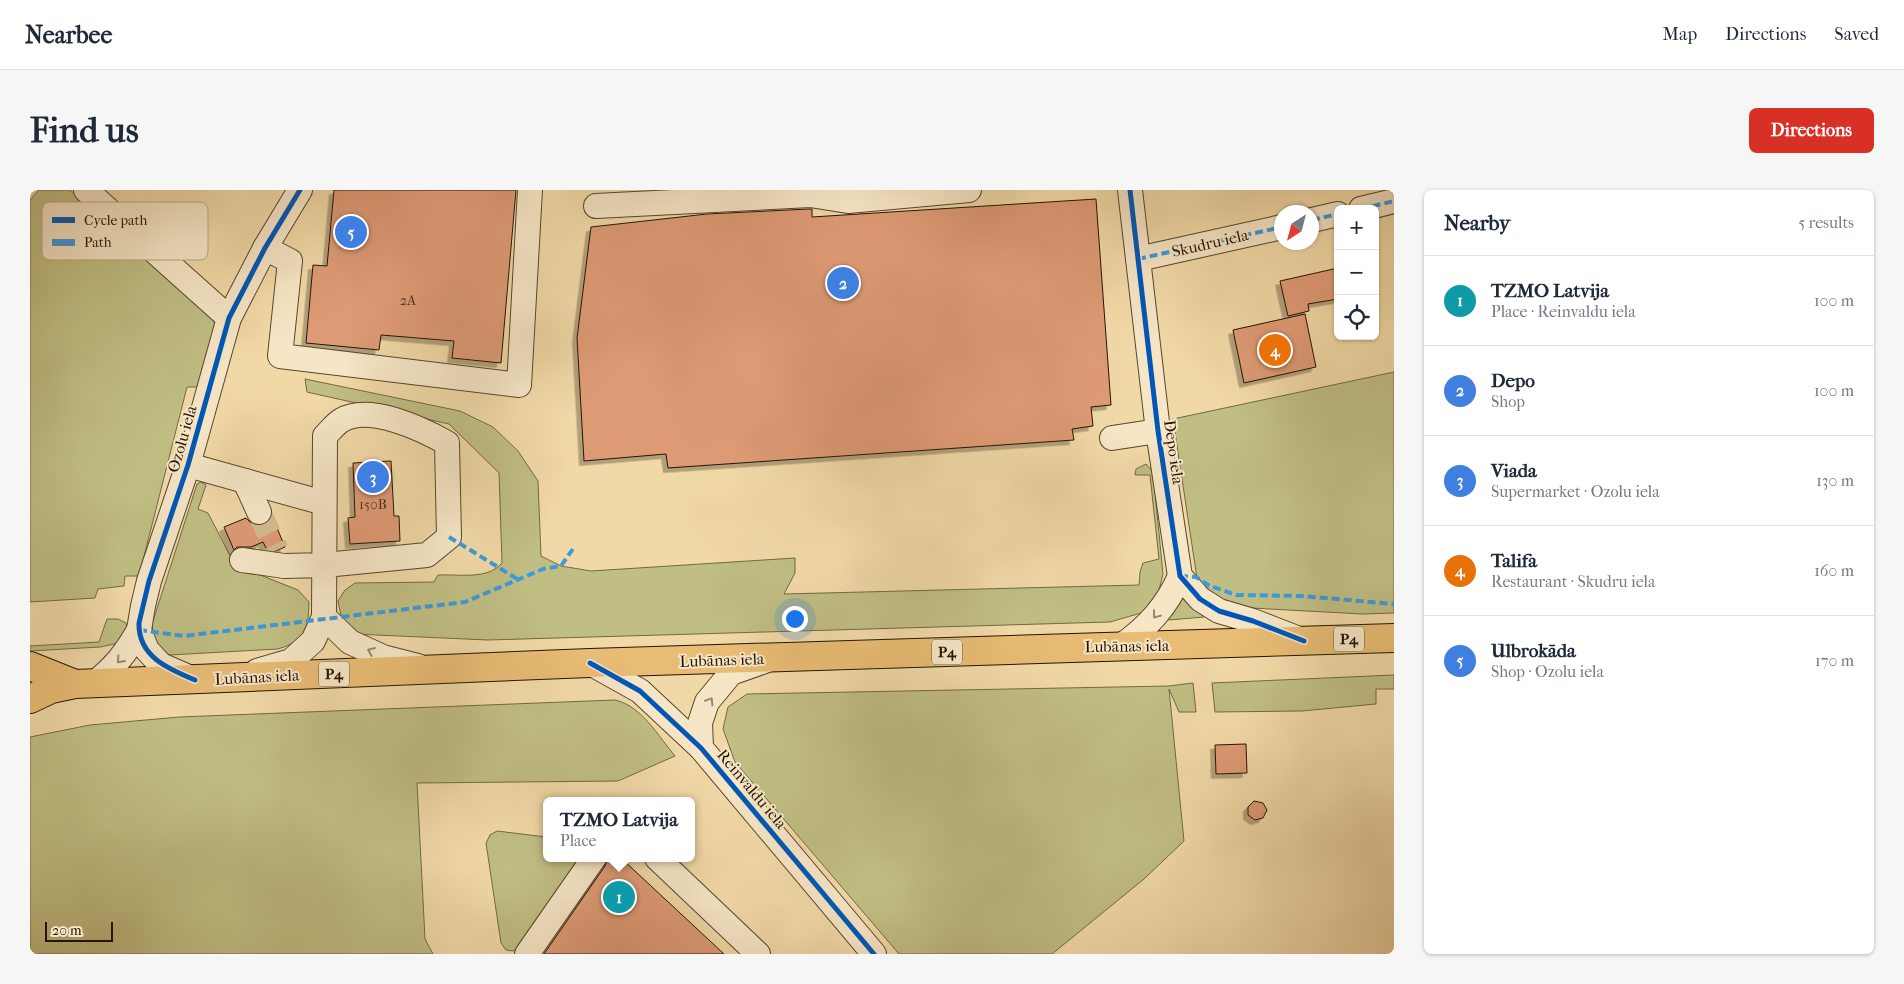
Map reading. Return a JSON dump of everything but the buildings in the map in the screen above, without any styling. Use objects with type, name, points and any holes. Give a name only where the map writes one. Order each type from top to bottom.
[{"type":"main road","name":"Lubānas iela","points":[[56,689],[234,677],[590,663],[1394,638]]},
{"type":"main road","name":"P4","points":[[30,666],[56,689]]},
{"type":"street","points":[[86,190],[99,202]]},
{"type":"street","name":"Ozolu iela","points":[[56,689],[110,671],[126,654],[139,630],[149,581],[188,465],[229,318],[265,248],[300,190]]},
{"type":"street","points":[[265,248],[290,261],[280,356],[519,385],[530,190]]},
{"type":"street","points":[[596,206],[810,195],[848,201],[969,190]]},
{"type":"street","name":"Depo iela","points":[[1130,190],[1158,430],[1180,576]]},
{"type":"street","points":[[1378,205],[1394,201]]},
{"type":"street","points":[[1319,218],[1334,215]]},
{"type":"street","name":"Skudru iela","points":[[1138,259],[1274,228]]},
{"type":"street","points":[[164,260],[229,318]]},
{"type":"street","points":[[234,677],[291,661],[313,641],[324,617],[325,565],[325,436],[342,420],[365,413],[422,429],[447,443],[449,537],[427,556],[325,565],[280,558],[242,560]]},
{"type":"street","points":[[1112,438],[1158,430]]},
{"type":"street","points":[[188,465],[324,503]]},
{"type":"street","points":[[245,481],[260,512]]},
{"type":"street","points":[[1121,646],[1146,628],[1164,605],[1180,576],[1200,598],[1220,611],[1304,640]]},
{"type":"street","points":[[324,617],[350,642],[383,656],[434,670]]},
{"type":"street","points":[[139,630],[147,650],[161,666],[195,680]]},
{"type":"street","name":"Reinvaldu iela","points":[[701,748],[700,723],[707,702],[731,673],[772,658]]},
{"type":"street","name":"Reinvaldu iela","points":[[590,663],[640,691],[701,748],[874,954]]},
{"type":"street","points":[[527,954],[591,862]]},
{"type":"street","points":[[661,862],[758,954]]},
{"type":"shaded area","points":[[39,190],[70,190],[83,202],[42,202],[42,260],[148,260],[213,319],[216,328],[199,387],[187,387],[139,576],[125,576],[124,586],[98,589],[95,598],[30,602],[30,200]]},
{"type":"shaded area","points":[[1394,372],[1394,613],[1362,614],[1233,607],[1198,585],[1173,419]]},
{"type":"shaded area","points":[[305,379],[460,411],[493,427],[518,451],[538,481],[541,556],[561,566],[591,571],[795,558],[795,573],[784,594],[1139,585],[1143,563],[1159,559],[1150,475],[1135,475],[1136,469],[1146,464],[1153,472],[1163,574],[1159,590],[1163,592],[1148,611],[1110,622],[488,640],[354,634],[343,625],[338,601],[345,590],[355,583],[434,582],[438,575],[481,574],[489,572],[502,563],[499,473],[449,424],[307,392]]},
{"type":"shaded area","points":[[201,482],[206,485],[198,509],[208,513],[235,565],[298,590],[309,602],[308,620],[304,633],[288,646],[278,649],[169,655],[154,640],[152,624],[197,484]]},
{"type":"shaded area","points":[[1181,594],[1205,614],[1204,617],[1169,620],[1168,618]]},
{"type":"shaded area","points":[[107,619],[118,619],[126,623],[128,631],[119,643],[100,647],[30,651],[30,646],[99,642]]},
{"type":"shaded area","points":[[1394,675],[1394,689],[1376,689],[1376,704],[1302,711],[1215,712],[1212,683]]},
{"type":"shaded area","points":[[1193,683],[1196,712],[1179,712],[1169,689],[1184,841],[1144,879],[1052,954],[899,954],[735,762],[723,729],[728,707],[747,694],[1169,686]]},
{"type":"shaded area","points":[[615,700],[625,703],[641,715],[675,756],[618,781],[417,783],[425,939],[433,954],[30,954],[30,737],[90,725],[179,717]]},
{"type":"shaded area","points":[[497,831],[543,837],[543,862],[579,862],[519,947],[513,951],[506,950],[501,943],[486,843],[490,835]]},
{"type":"tunnel","points":[[259,512],[277,550]]},
{"type":"marked path","points":[[1378,205],[1394,201]]},
{"type":"marked path","points":[[1319,218],[1334,215]]},
{"type":"marked path","points":[[1138,259],[1274,229]]},
{"type":"marked path","points":[[449,537],[519,580]]},
{"type":"marked path","points":[[139,630],[184,636],[465,602],[543,569],[561,566],[575,546]]},
{"type":"marked path","points":[[1180,576],[1196,577],[1208,585],[1236,595],[1302,596],[1394,604]]},
{"type":"cycle path","points":[[195,680],[166,666],[149,653],[140,635],[139,623],[149,581],[188,465],[229,318],[265,248],[300,190]]},
{"type":"cycle path","points":[[1130,190],[1158,431],[1180,576],[1200,599],[1219,611],[1253,621],[1304,641]]},
{"type":"cycle path","points":[[590,663],[640,691],[701,748],[874,954]]},
{"type":"place","name":"Ulbrokāda","points":[[351,232]]},
{"type":"place","name":"Depo","points":[[843,283]]},
{"type":"place","name":"Talifa","points":[[1275,350]]},
{"type":"place","name":"Viada","points":[[373,477]]},
{"type":"place","name":"TZMO Latvija","points":[[619,897]]}]
